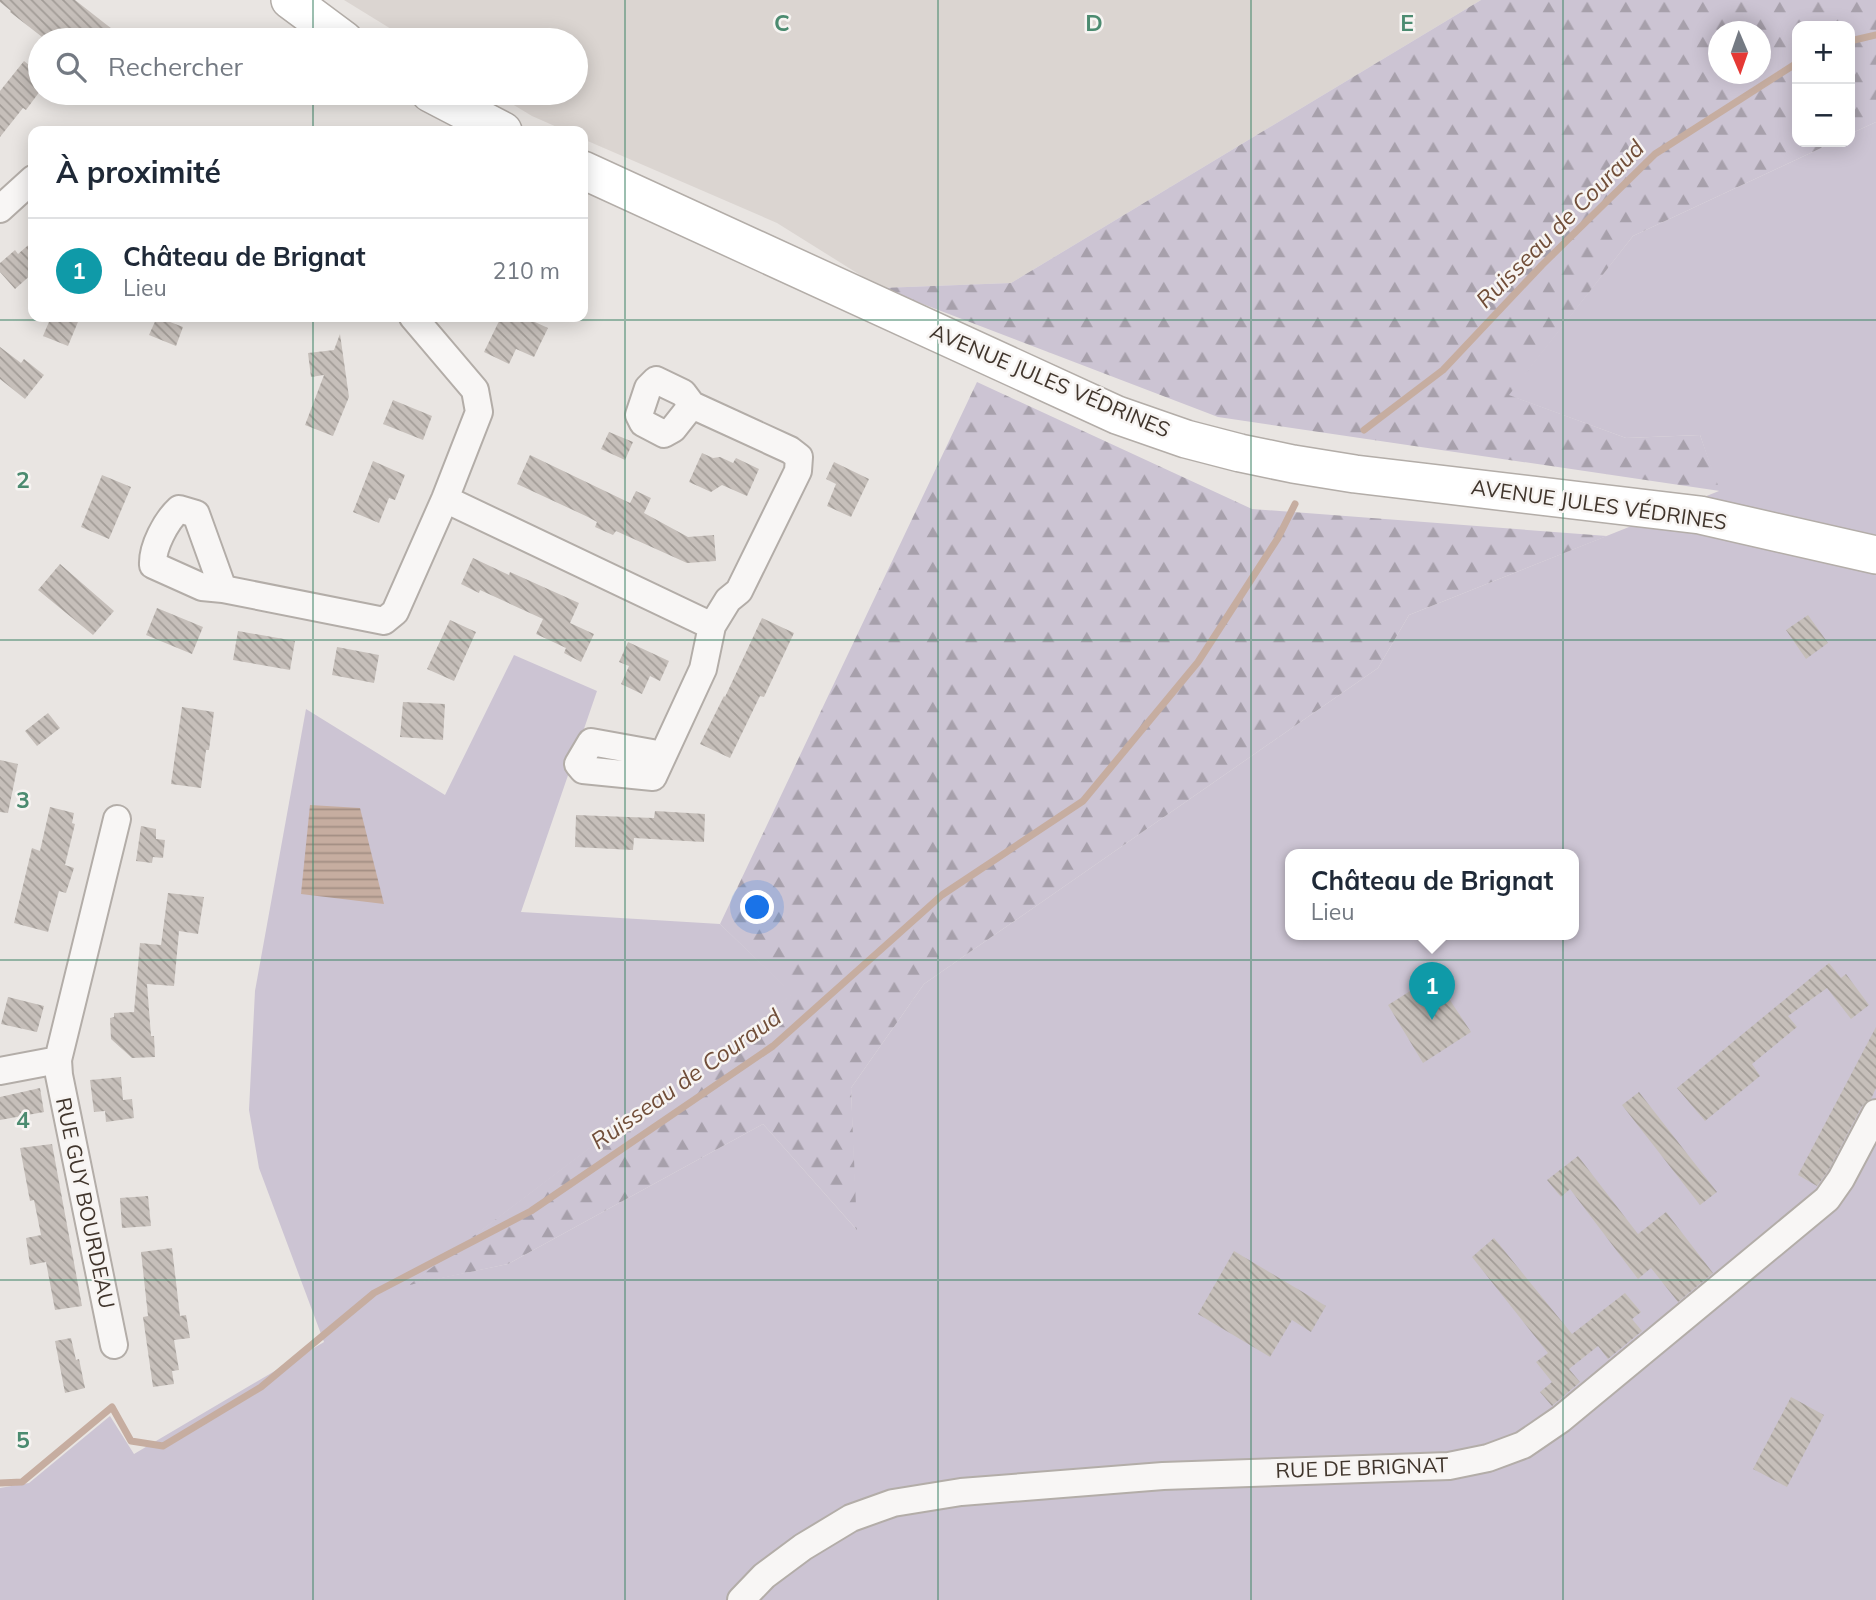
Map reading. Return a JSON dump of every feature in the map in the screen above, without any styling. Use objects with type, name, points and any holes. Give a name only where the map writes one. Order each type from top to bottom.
[{"type":"main road","points":[[291,3],[327,28]]},
{"type":"main road","points":[[447,105],[476,125]]},
{"type":"main road","name":"AVENUE JULES VÉDRINES","points":[[588,172],[1117,415],[1186,439],[1280,461],[1355,474],[1700,515],[1876,555]]},
{"type":"street","points":[[0,209],[28,184]]},
{"type":"street","points":[[223,589],[384,621],[395,612],[445,499],[479,412],[475,390],[418,322]]},
{"type":"street","points":[[663,755],[704,669],[712,626],[728,600],[739,591],[798,471],[799,457],[790,450],[692,405]]},
{"type":"street","points":[[445,499],[712,626]]},
{"type":"street","name":"RUE GUY BOURDEAU","points":[[114,1345],[58,1060],[117,819]]},
{"type":"street","points":[[0,1071],[58,1060]]},
{"type":"street","name":"RUE DE BRIGNAT","points":[[741,1600],[764,1576],[803,1547],[851,1518],[893,1503],[961,1492],[1163,1476],[1449,1466],[1488,1458],[1523,1445],[1561,1419],[1827,1199],[1841,1180],[1876,1113]]},
{"type":"shaded area","points":[[344,0],[1481,0],[1011,283],[881,288],[777,223],[588,141],[588,126],[555,126],[514,105],[588,105],[588,28],[390,28]]},
{"type":"shaded area","points":[[310,805],[360,808],[384,904],[301,894]]},
{"type":"green space","points":[[1481,0],[1876,0],[1876,122],[1855,132],[1855,21],[1792,21],[1792,147],[1823,147],[1633,236],[1509,395],[1626,438],[1700,435],[1720,491],[1218,417],[881,288],[1011,283]]},
{"type":"green space","points":[[1876,122],[1876,1600],[0,1600],[0,1488],[29,1483],[110,1416],[134,1454],[324,1342],[259,1168],[249,1110],[255,991],[306,709],[445,795],[514,655],[597,691],[521,912],[720,924],[793,994],[411,1284],[508,1264],[763,1124],[856,1229],[851,1088],[924,984],[1378,668],[1409,615],[1719,491],[1700,435],[1626,438],[1508,395],[1633,236],[1823,147],[1855,147],[1855,132]]},
{"type":"green space","points":[[977,382],[1252,509],[1607,536],[1409,615],[1378,668],[924,984],[851,1088],[857,1230],[763,1124],[508,1264],[409,1285],[792,994],[720,924]]},
{"type":"building","points":[[75,0],[111,28],[31,28],[0,2]]},
{"type":"building","points":[[24,61],[28,64],[30,105],[26,110],[23,108],[0,137],[0,91]]},
{"type":"building","points":[[28,245],[28,277],[15,289],[0,272],[0,263],[15,250],[18,254]]},
{"type":"building","points":[[49,322],[78,322],[68,346],[43,336]]},
{"type":"building","points":[[155,322],[170,322],[183,327],[176,346],[149,335]]},
{"type":"building","points":[[499,322],[535,322],[548,328],[534,357],[516,349],[509,364],[484,352]]},
{"type":"building","points":[[340,334],[349,397],[333,436],[305,425],[324,375],[311,377],[308,353],[334,350]]},
{"type":"building","points":[[0,347],[21,363],[24,359],[44,375],[25,399],[0,379]]},
{"type":"building","points":[[393,400],[432,416],[423,440],[383,424]]},
{"type":"building","points":[[609,432],[633,442],[625,460],[601,449]]},
{"type":"building","points":[[702,453],[733,463],[736,458],[759,469],[747,496],[722,485],[711,492],[689,482]]},
{"type":"building","points":[[530,455],[630,503],[636,491],[651,498],[644,513],[688,537],[714,535],[716,561],[687,563],[616,531],[613,535],[595,527],[597,522],[588,517],[517,484]]},
{"type":"building","points":[[373,461],[405,475],[395,500],[389,498],[379,523],[353,512]]},
{"type":"building","points":[[834,462],[869,479],[851,517],[827,506],[836,484],[826,479]]},
{"type":"building","points":[[102,475],[131,487],[109,539],[81,527]]},
{"type":"building","points":[[473,558],[579,603],[570,623],[594,634],[581,662],[564,653],[566,648],[536,634],[543,619],[461,584]]},
{"type":"building","points":[[60,564],[114,611],[93,635],[38,590]]},
{"type":"building","points":[[157,608],[203,627],[192,654],[146,635]]},
{"type":"building","points":[[1808,615],[1828,643],[1806,659],[1786,630]]},
{"type":"building","points":[[762,618],[794,633],[764,697],[760,696],[730,758],[700,744]]},
{"type":"building","points":[[450,620],[476,632],[454,681],[427,669]]},
{"type":"building","points":[[238,631],[295,641],[290,670],[233,660]]},
{"type":"building","points":[[628,642],[669,661],[660,681],[650,676],[642,694],[621,684],[629,666],[619,662]]},
{"type":"building","points":[[337,647],[379,655],[374,683],[332,675]]},
{"type":"building","points":[[403,702],[445,704],[443,740],[400,737]]},
{"type":"building","points":[[182,707],[214,712],[201,788],[171,784]]},
{"type":"building","points":[[48,713],[60,728],[37,746],[25,731]]},
{"type":"building","points":[[0,760],[18,764],[8,813],[0,812]]},
{"type":"building","points":[[50,807],[74,813],[72,823],[75,824],[65,865],[74,868],[66,893],[59,891],[48,932],[14,923],[32,848],[40,851]]},
{"type":"building","points":[[655,811],[705,814],[704,842],[634,838],[633,850],[575,847],[576,815],[654,818]]},
{"type":"building","points":[[141,826],[156,829],[156,839],[165,840],[163,858],[153,857],[152,863],[136,861]]},
{"type":"building","points":[[168,893],[204,897],[198,934],[179,931],[174,986],[147,984],[155,1057],[132,1058],[111,1039],[110,1018],[114,1017],[114,1013],[134,1012],[140,943],[161,945]]},
{"type":"building","points":[[1829,963],[1841,978],[1846,974],[1869,1005],[1851,1019],[1827,988],[1788,1016],[1797,1027],[1752,1064],[1760,1076],[1705,1121],[1677,1088]]},
{"type":"building","points":[[1434,976],[1471,1032],[1423,1063],[1388,1005]]},
{"type":"building","points":[[8,997],[44,1006],[37,1032],[1,1024]]},
{"type":"building","points":[[1876,1027],[1876,1088],[1871,1099],[1862,1106],[1828,1171],[1817,1186],[1798,1175]]},
{"type":"building","points":[[121,1077],[123,1100],[132,1099],[134,1118],[106,1122],[105,1111],[94,1112],[90,1080]]},
{"type":"building","points":[[40,1088],[44,1112],[0,1120],[0,1097]]},
{"type":"building","points":[[1639,1092],[1717,1192],[1700,1205],[1622,1105]]},
{"type":"building","points":[[52,1144],[82,1306],[55,1310],[46,1262],[30,1265],[26,1238],[41,1235],[34,1200],[30,1201],[20,1148]]},
{"type":"building","points":[[1578,1156],[1638,1234],[1666,1212],[1713,1273],[1678,1302],[1651,1268],[1638,1279],[1570,1189],[1561,1197],[1547,1180]]},
{"type":"building","points":[[148,1196],[151,1226],[122,1228],[120,1198]]},
{"type":"building","points":[[1494,1238],[1572,1334],[1625,1293],[1641,1312],[1632,1319],[1642,1331],[1608,1359],[1598,1346],[1569,1369],[1580,1382],[1552,1406],[1540,1392],[1552,1382],[1536,1362],[1548,1353],[1472,1257]]},
{"type":"building","points":[[172,1248],[180,1316],[186,1315],[190,1338],[174,1340],[179,1370],[172,1371],[174,1384],[153,1387],[143,1317],[148,1316],[141,1252]]},
{"type":"building","points":[[1234,1251],[1326,1306],[1311,1332],[1292,1320],[1270,1357],[1198,1314]]},
{"type":"building","points":[[71,1338],[85,1388],[65,1393],[55,1341]]},
{"type":"building","points":[[1791,1397],[1824,1415],[1787,1487],[1753,1469]]},
{"type":"waterway","name":"Ruisseau de Couraud","points":[[1855,40],[1876,35]]},
{"type":"waterway","name":"Ruisseau de Couraud","points":[[1364,430],[1443,370],[1542,265],[1655,154],[1792,66]]},
{"type":"waterway","name":"Ruisseau de Couraud","points":[[0,1483],[22,1482],[112,1407],[131,1441],[163,1446],[261,1387],[374,1293],[531,1211],[773,1046],[942,895],[1083,801],[1198,662],[1278,538],[1295,504]]},
{"type":"place","name":"Château de Brignat","points":[[1432,1020]]}]
